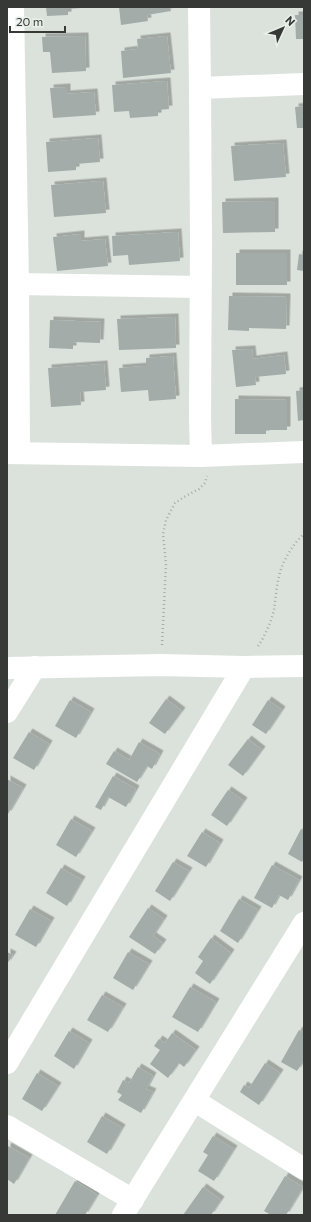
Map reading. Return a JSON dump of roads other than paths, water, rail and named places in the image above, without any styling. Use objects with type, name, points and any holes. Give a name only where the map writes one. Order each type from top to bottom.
[{"type":"street","points":[[13,7],[11,78],[18,284],[13,453],[201,456],[304,452]]},
{"type":"street","points":[[198,7],[200,88],[201,456]]},
{"type":"street","points":[[200,88],[304,84]]},
{"type":"street","points":[[18,284],[200,287]]},
{"type":"street","points":[[7,668],[161,665],[244,667],[304,666]]},
{"type":"street","points":[[7,712],[35,667]]},
{"type":"street","points":[[7,1063],[244,667]]},
{"type":"street","points":[[7,1126],[128,1207],[304,923]]},
{"type":"street","points":[[195,1101],[304,1169]]}]
